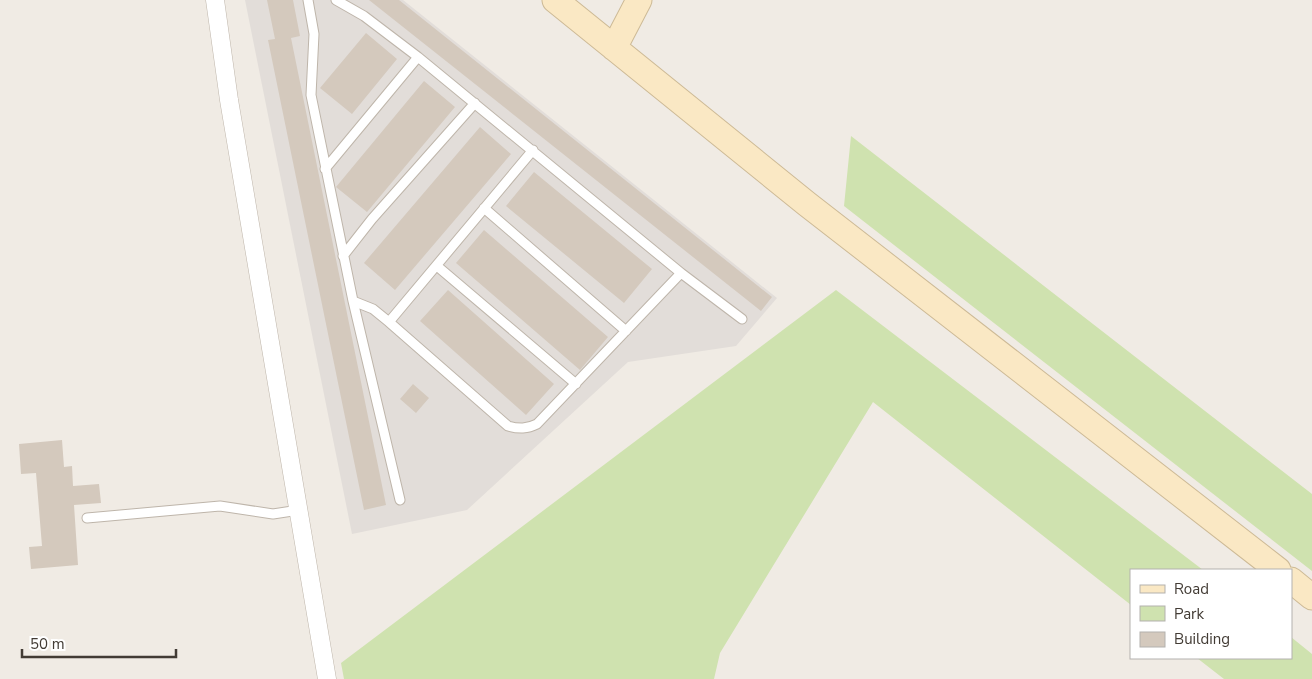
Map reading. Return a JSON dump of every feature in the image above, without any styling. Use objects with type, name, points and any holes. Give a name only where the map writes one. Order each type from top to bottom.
[{"type":"street","points":[[215,0],[229,100],[327,679]]},
{"type":"street","points":[[556,0],[807,204],[1277,569]]},
{"type":"street","points":[[614,48],[639,0]]},
{"type":"street","points":[[1292,581],[1312,597]]},
{"type":"lane","points":[[308,0],[313,18],[314,34],[311,95],[324,169],[400,500]]},
{"type":"lane","points":[[336,0],[364,16],[418,57],[681,273],[742,320]]},
{"type":"lane","points":[[324,169],[418,57]]},
{"type":"lane","points":[[343,256],[372,219],[475,103]]},
{"type":"lane","points":[[389,322],[533,150]]},
{"type":"lane","points":[[484,208],[626,331]]},
{"type":"lane","points":[[437,266],[576,384]]},
{"type":"lane","points":[[353,301],[373,309],[508,426],[528,428],[537,424],[681,273]]},
{"type":"lane","points":[[88,518],[220,506],[274,514],[299,510]]},
{"type":"shaded area","points":[[245,0],[403,0],[777,298],[736,346],[628,362],[467,510],[352,534]]},
{"type":"green space","points":[[851,136],[1312,494],[1312,571],[844,206]]},
{"type":"green space","points":[[836,290],[1202,569],[1130,569],[1130,604],[873,402],[720,653],[714,679],[344,679],[341,663]]},
{"type":"green space","points":[[1292,638],[1312,654],[1312,679],[1224,679],[1198,659],[1292,659]]},
{"type":"building","points":[[267,0],[293,0],[300,36],[291,38],[386,505],[364,510],[268,40],[275,39]]},
{"type":"building","points":[[369,0],[399,0],[772,297],[761,311]]},
{"type":"building","points":[[366,33],[397,59],[352,114],[320,88]]},
{"type":"building","points":[[424,81],[455,107],[367,212],[336,187]]},
{"type":"building","points":[[480,127],[511,154],[395,290],[364,263]]},
{"type":"building","points":[[534,172],[652,269],[624,303],[506,206]]},
{"type":"building","points":[[484,230],[608,337],[580,370],[456,263]]},
{"type":"building","points":[[448,290],[554,384],[526,415],[420,321]]},
{"type":"building","points":[[413,384],[429,398],[416,413],[400,399]]},
{"type":"building","points":[[62,440],[64,467],[72,466],[73,486],[99,484],[101,503],[74,505],[78,565],[31,569],[29,547],[42,546],[36,473],[21,474],[19,444]]}]
